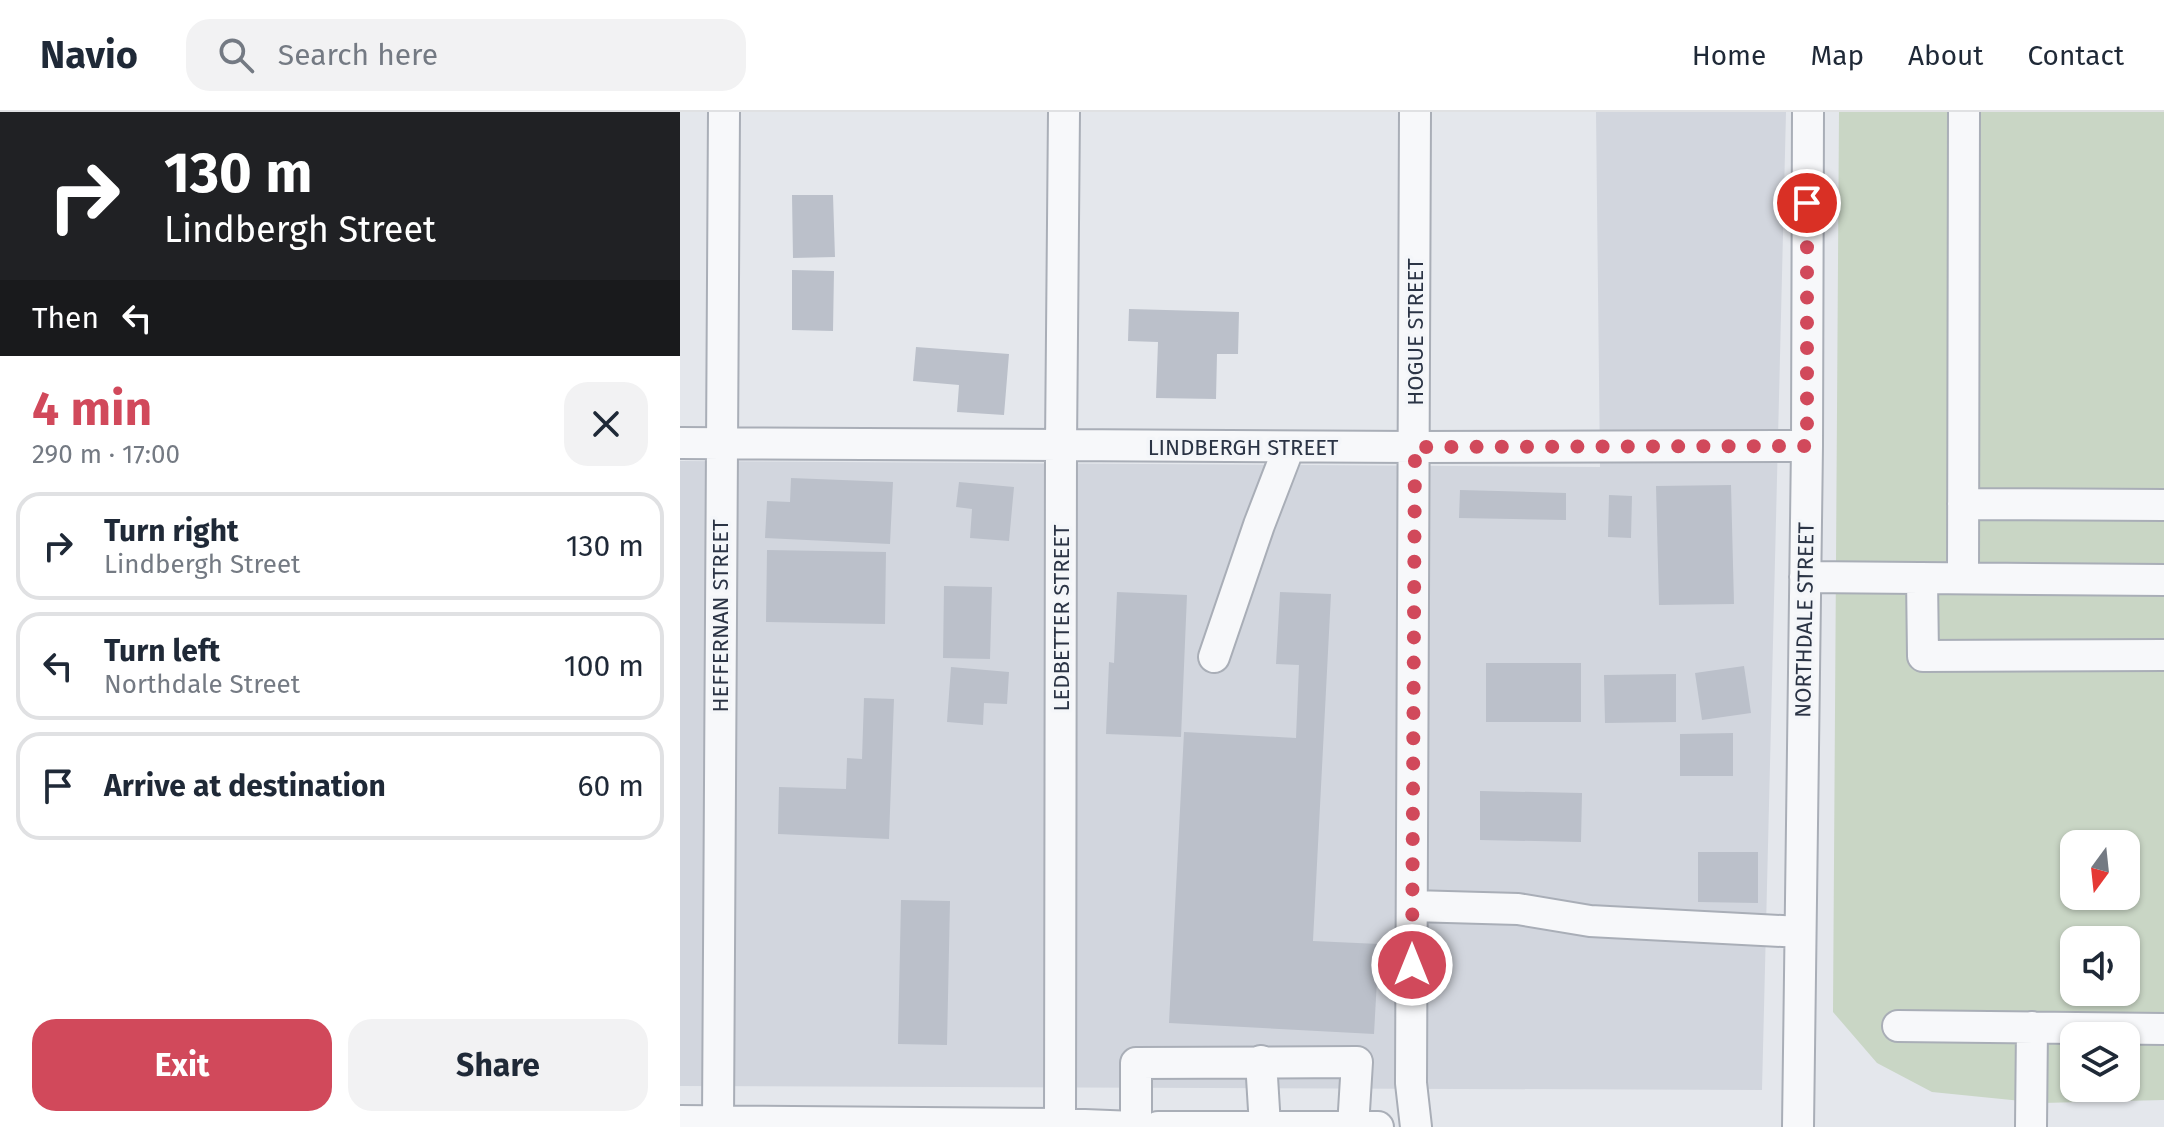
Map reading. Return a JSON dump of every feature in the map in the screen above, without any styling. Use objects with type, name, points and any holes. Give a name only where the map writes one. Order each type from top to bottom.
[{"type":"street","name":"HEFFERNAN STREET","points":[[718,1120],[724,112]]},
{"type":"street","name":"LEDBETTER STREET","points":[[1060,1124],[1064,112]]},
{"type":"street","name":"HOGUE STREET","points":[[1415,112],[1411,1083],[1416,1127]]},
{"type":"street","name":"NORTHDALE STREET","points":[[1798,1127],[1808,112]]},
{"type":"street","points":[[1963,578],[1964,112]]},
{"type":"street","name":"LINDBERGH STREET","points":[[680,443],[1807,446]]},
{"type":"street","points":[[1214,657],[1289,447]]},
{"type":"street","points":[[1963,504],[2164,505]]},
{"type":"street","points":[[1805,577],[2164,580]]},
{"type":"street","points":[[1922,578],[1923,656],[2164,655]]},
{"type":"street","points":[[1412,906],[1518,909],[1590,921],[1800,932]]},
{"type":"street","points":[[1898,1026],[2164,1029]]},
{"type":"street","points":[[2031,1127],[2032,1027]]},
{"type":"street","points":[[680,1121],[1135,1127],[1136,1063],[1261,1061],[1357,1062],[1353,1127]]},
{"type":"street","points":[[1261,1061],[1265,1126]]},
{"type":"street","points":[[1158,1127],[1378,1127]]},
{"type":"shaded area","points":[[1596,112],[1786,112],[1762,1090],[680,1086],[680,461],[1600,467]]},
{"type":"green space","points":[[1839,112],[2164,112],[2164,1100],[2140,1101],[2140,1022],[2060,1022],[2060,1102],[2083,1102],[2042,1103],[1932,1092],[1877,1063],[1833,1012]]},
{"type":"building","points":[[792,195],[833,195],[835,257],[793,258]]},
{"type":"building","points":[[792,270],[834,271],[833,331],[792,330]]},
{"type":"building","points":[[1129,309],[1239,312],[1238,354],[1217,354],[1216,399],[1156,398],[1158,342],[1128,341]]},
{"type":"building","points":[[916,347],[1009,354],[1004,415],[957,412],[959,385],[913,381]]},
{"type":"building","points":[[791,478],[893,482],[890,544],[765,538],[767,501],[790,502]]},
{"type":"building","points":[[959,482],[1014,487],[1009,541],[970,538],[972,509],[956,507]]},
{"type":"building","points":[[1731,485],[1734,604],[1659,605],[1656,486]]},
{"type":"building","points":[[1460,490],[1566,493],[1566,520],[1459,518]]},
{"type":"building","points":[[1609,495],[1632,496],[1631,538],[1608,537]]},
{"type":"building","points":[[767,550],[886,552],[885,624],[766,622]]},
{"type":"building","points":[[944,586],[992,587],[990,659],[943,658]]},
{"type":"building","points":[[1117,592],[1187,595],[1181,737],[1106,734],[1109,662],[1114,663]]},
{"type":"building","points":[[1280,592],[1331,594],[1313,941],[1379,944],[1374,1034],[1169,1023],[1184,732],[1296,738],[1299,665],[1276,664]]},
{"type":"building","points":[[1486,663],[1581,663],[1581,722],[1486,722]]},
{"type":"building","points":[[1744,666],[1751,713],[1702,720],[1695,673]]},
{"type":"building","points":[[951,667],[1009,672],[1007,704],[984,703],[983,725],[947,722]]},
{"type":"building","points":[[1676,674],[1676,722],[1605,723],[1604,675]]},
{"type":"building","points":[[864,698],[894,699],[889,839],[778,834],[779,787],[846,789],[847,758],[862,759]]},
{"type":"building","points":[[1733,733],[1733,776],[1680,776],[1680,734]]},
{"type":"building","points":[[1480,791],[1582,793],[1581,842],[1480,840]]},
{"type":"building","points":[[1698,852],[1758,852],[1758,903],[1698,902]]},
{"type":"building","points":[[901,900],[950,901],[947,1045],[898,1044]]},
{"type":"route","points":[[1412,965],[1415,447],[1807,446],[1807,203]]}]
